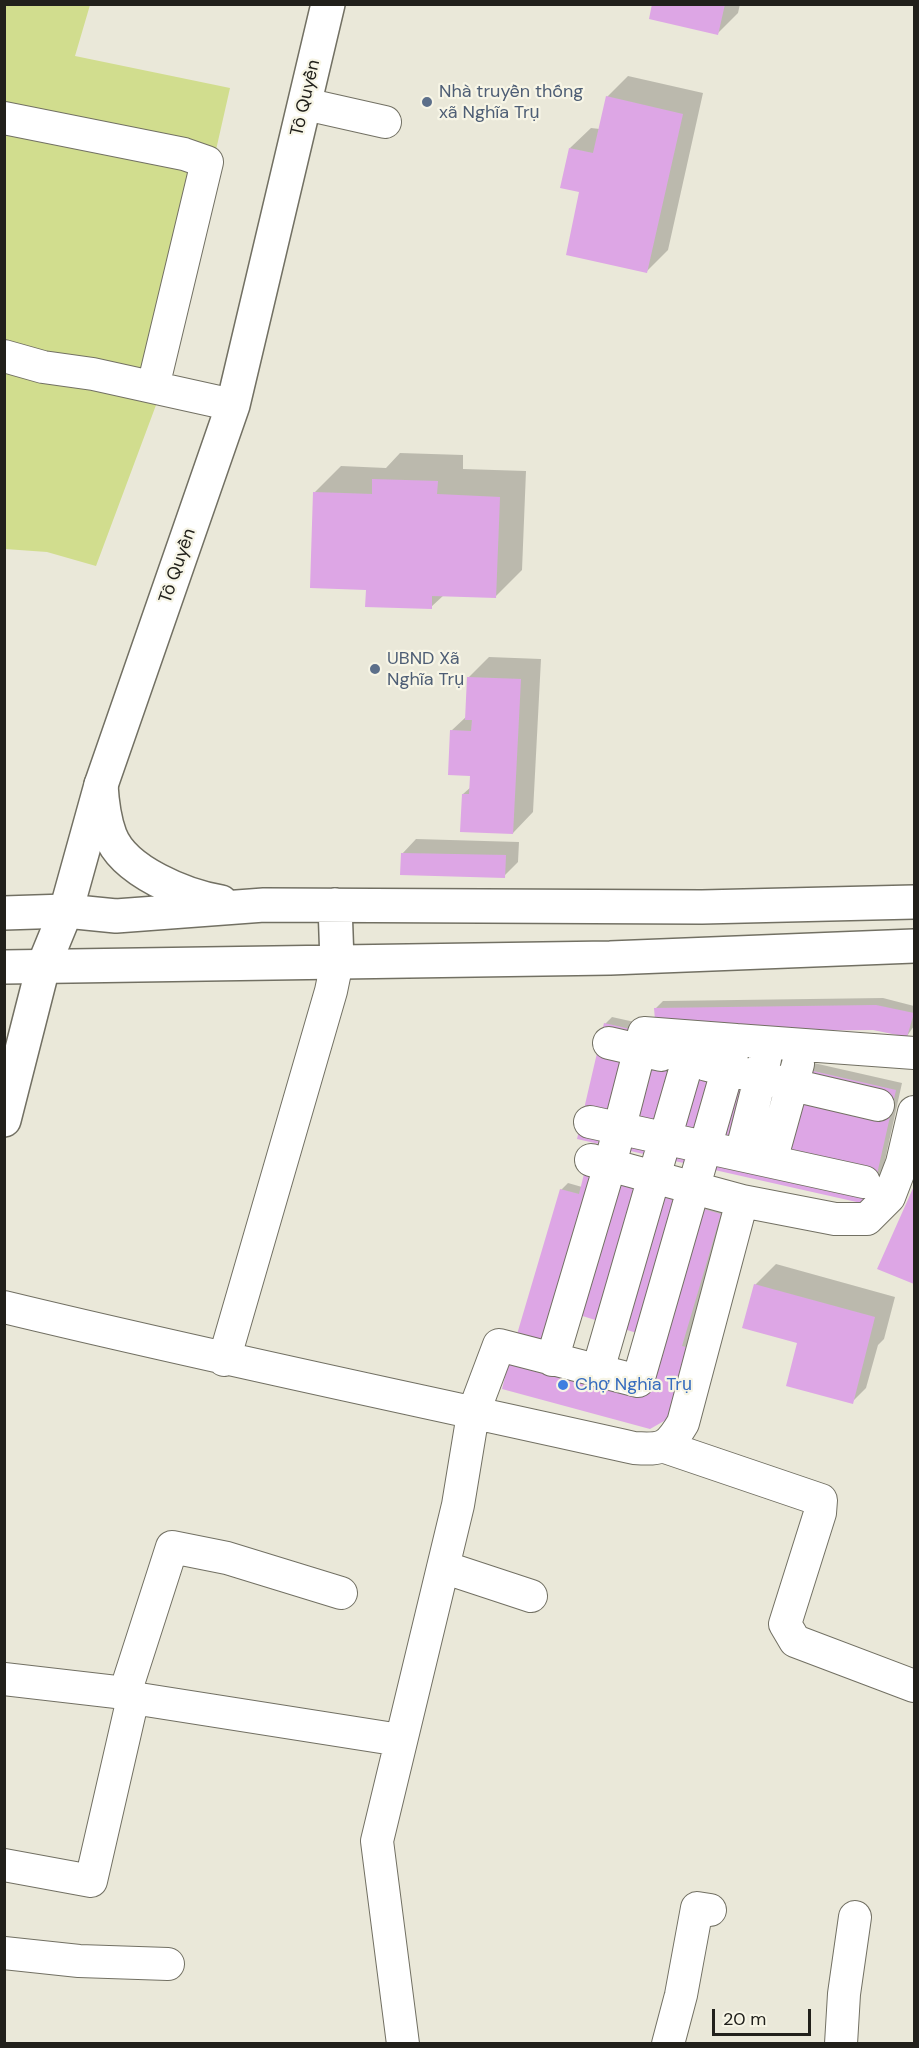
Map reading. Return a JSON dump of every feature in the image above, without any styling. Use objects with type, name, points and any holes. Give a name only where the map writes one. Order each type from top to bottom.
[{"type":"street","name":"Tô Quyền","points":[[4,1120],[43,967],[66,911],[101,785],[233,405],[328,4]]},
{"type":"street","points":[[305,104],[385,122]]},
{"type":"street","points":[[4,118],[184,154],[207,162],[153,387]]},
{"type":"street","points":[[4,356],[42,367],[93,374],[233,405]]},
{"type":"street","points":[[101,785],[102,804],[110,837],[144,872],[185,894],[241,905]]},
{"type":"street","points":[[4,913],[66,911],[116,916],[170,914],[241,905],[702,907],[915,902]]},
{"type":"street","points":[[224,1360],[331,991],[337,962],[335,905]]},
{"type":"street","points":[[4,967],[610,958],[915,946]]},
{"type":"street","points":[[552,1360],[586,1244],[601,1173],[604,1125],[640,1050],[644,1033],[691,1050],[728,1070],[878,1105]]},
{"type":"street","points":[[403,2043],[377,1841],[458,1506],[473,1414],[499,1345],[638,1381],[736,1040]]},
{"type":"street","points":[[691,1050],[736,1040],[915,1053]]},
{"type":"street","points":[[609,1043],[640,1050]]},
{"type":"street","points":[[741,1154],[769,1043]]},
{"type":"street","points":[[771,1161],[803,1045]]},
{"type":"street","points":[[598,1370],[691,1050]]},
{"type":"street","points":[[601,1173],[651,1193],[690,1204],[742,1201],[835,1219],[867,1220],[890,1197],[902,1163],[915,1112]]},
{"type":"street","points":[[604,1125],[864,1182]]},
{"type":"street","points":[[665,1447],[672,1441],[682,1423],[742,1201]]},
{"type":"street","points":[[586,1244],[672,1268]]},
{"type":"street","points":[[569,1302],[655,1327]]},
{"type":"street","points":[[4,1307],[224,1360],[473,1414],[634,1448],[665,1447],[821,1500],[820,1514],[785,1624],[795,1641],[915,1686]]},
{"type":"street","points":[[4,1865],[91,1881],[162,1544],[227,1558],[341,1593]]},
{"type":"street","points":[[443,1567],[531,1596]]},
{"type":"street","points":[[4,1679],[129,1696],[400,1740]]},
{"type":"street","points":[[668,2043],[698,1908],[710,1910]]},
{"type":"street","points":[[841,2043],[844,1994],[855,1917]]},
{"type":"street","points":[[4,1953],[79,1961],[168,1964]]},
{"type":"green space","points":[[4,5],[90,5],[75,56],[230,88],[162,389],[96,566],[47,552],[5,549]]},
{"type":"building","points":[[652,4],[725,4],[718,35],[649,19]]},
{"type":"building","points":[[606,96],[683,114],[647,273],[566,255],[579,192],[560,188],[569,148],[593,153]]},
{"type":"building","points":[[372,479],[438,481],[437,494],[500,497],[496,598],[432,596],[432,609],[365,607],[366,590],[310,588],[313,492],[372,494]]},
{"type":"building","points":[[467,677],[521,679],[513,834],[460,832],[462,794],[469,794],[470,776],[448,775],[450,730],[471,731],[472,720],[465,720]]},
{"type":"building","points":[[401,853],[506,855],[505,878],[400,875]]},
{"type":"building","points":[[876,1005],[914,1013],[907,1037],[873,1030],[656,1032],[654,1008]]},
{"type":"building","points":[[604,1023],[896,1090],[870,1205],[577,1139]]},
{"type":"building","points":[[584,1174],[721,1214],[682,1346],[690,1348],[671,1417],[650,1429],[502,1389],[510,1357],[644,1394],[659,1340],[557,1308],[544,1350],[515,1341],[560,1189],[579,1194]]},
{"type":"building","points":[[914,1186],[914,1284],[877,1269]]},
{"type":"building","points":[[754,1284],[875,1317],[853,1404],[786,1386],[797,1343],[742,1328]]},
{"type":"place","name":"Nhà truyền thống xã Nghĩa Trụ","points":[[427,102]]},
{"type":"place","name":"UBND Xã Nghĩa Trụ","points":[[375,669]]},
{"type":"place","name":"Chợ Nghĩa Trụ","points":[[563,1385]]}]
